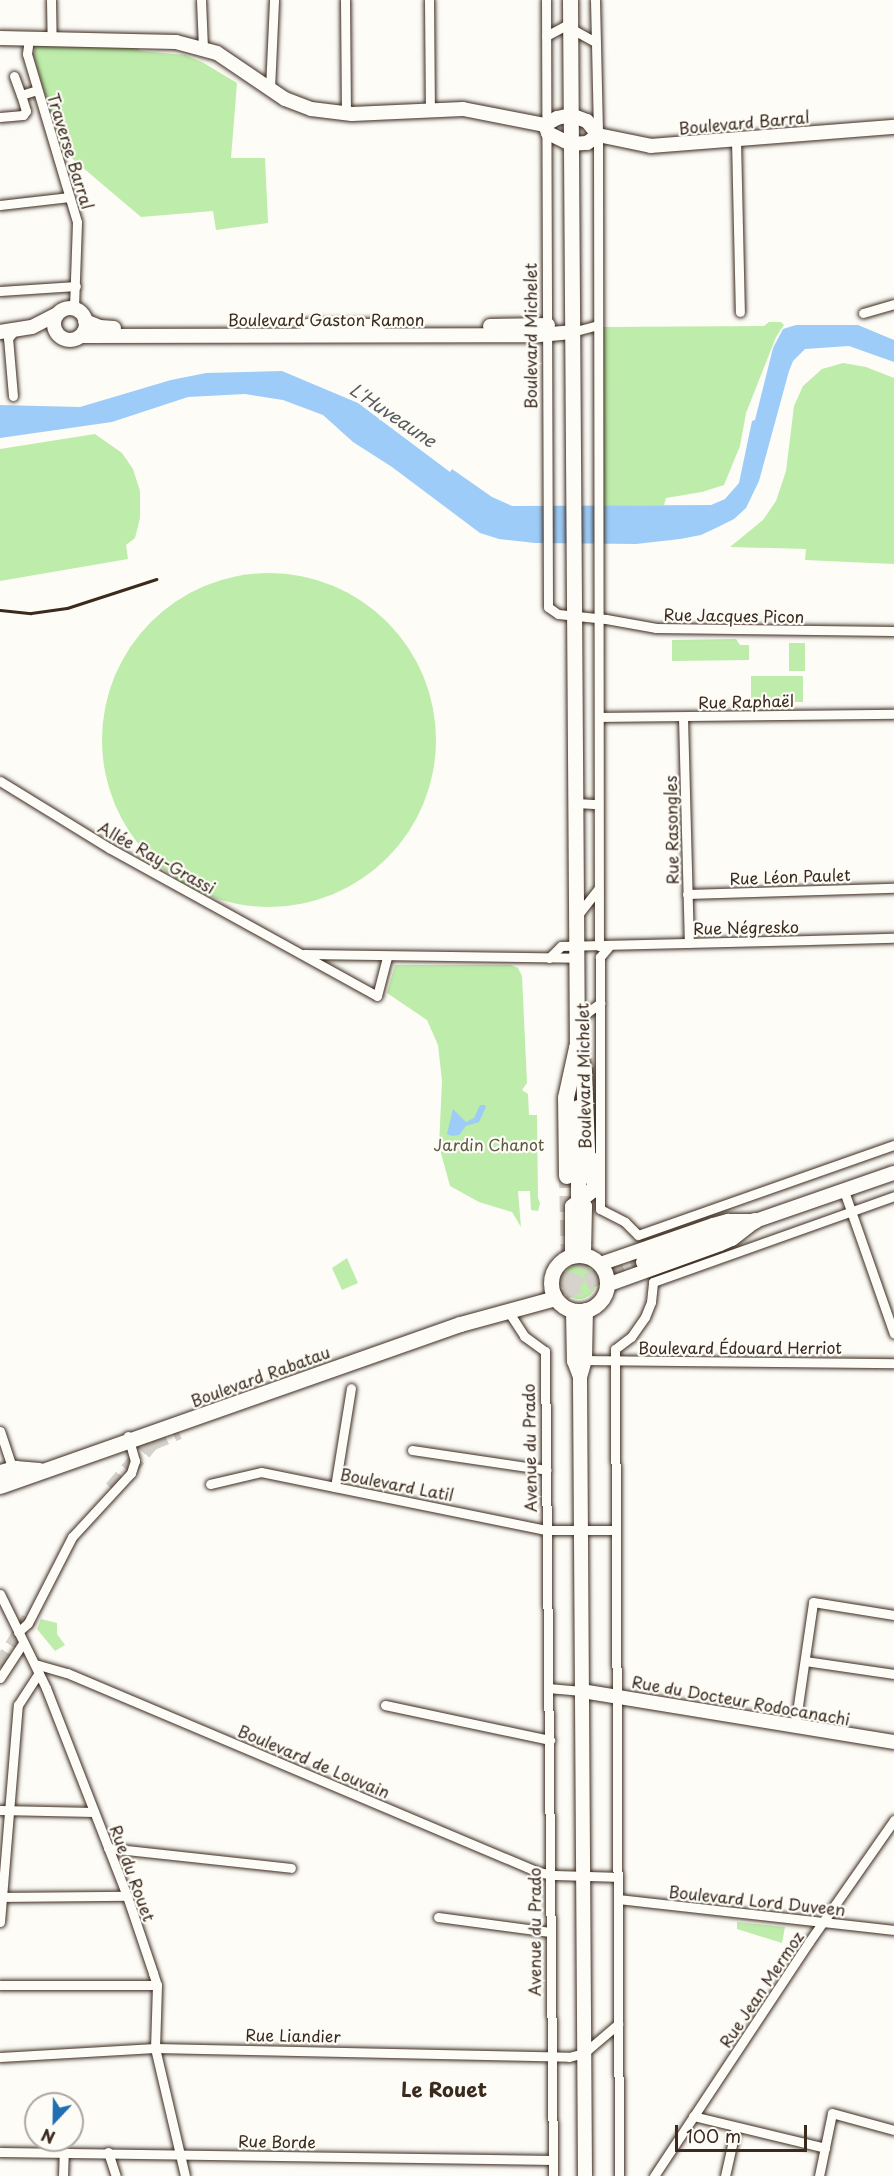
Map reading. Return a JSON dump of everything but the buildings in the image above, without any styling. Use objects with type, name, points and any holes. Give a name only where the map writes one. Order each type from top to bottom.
[{"type":"highway","points":[[577,1048],[585,1080],[588,1176]]},
{"type":"highway","points":[[567,1176],[566,1098],[577,1048]]},
{"type":"highway","points":[[644,1260],[755,1221]]},
{"type":"main road","name":"Boulevard Michelet","points":[[570,0],[577,1048],[587,1059],[590,1071],[595,1181],[586,1196],[578,1198],[584,1206],[578,1255]]},
{"type":"main road","points":[[578,1255],[600,1264],[607,1285],[598,1303],[580,1310],[562,1305],[553,1291],[557,1264],[578,1255]]},
{"type":"main road","name":"Boulevard Rabatau","points":[[488,1315],[505,1303],[540,1290],[553,1291]]},
{"type":"main road","name":"Boulevard Rabatau","points":[[0,1484],[45,1470],[128,1437],[488,1315],[508,1311],[553,1291]]},
{"type":"main road","name":"Boulevard Rabatau","points":[[7,1470],[45,1470]]},
{"type":"street","points":[[51,0],[52,39]]},
{"type":"street","points":[[201,0],[203,48]]},
{"type":"street","points":[[270,89],[274,0]]},
{"type":"street","points":[[345,0],[346,114]]},
{"type":"street","points":[[429,0],[430,108]]},
{"type":"street","name":"Boulevard Michelet","points":[[546,0],[548,607],[558,614],[574,615]]},
{"type":"street","points":[[595,0],[598,135],[598,946]]},
{"type":"street","points":[[546,36],[570,25],[595,42]]},
{"type":"street","points":[[0,38],[159,41],[203,48],[225,57],[285,99],[311,109],[346,114],[430,108],[485,111],[545,125],[557,118],[571,115]]},
{"type":"street","name":"Traverse Barral","points":[[29,39],[27,54],[77,222],[74,309]]},
{"type":"street","points":[[0,117],[23,115],[26,111],[14,76]]},
{"type":"street","points":[[21,95],[37,90]]},
{"type":"street","name":"Boulevard Barral","points":[[571,115],[587,121],[598,135],[651,146],[894,127]]},
{"type":"street","points":[[545,125],[548,133],[571,144],[587,143],[598,135]]},
{"type":"street","points":[[736,140],[740,312]]},
{"type":"street","points":[[0,206],[70,197]]},
{"type":"street","points":[[0,291],[76,286]]},
{"type":"street","points":[[863,313],[894,304]]},
{"type":"street","points":[[14,396],[6,335],[56,321],[65,309],[74,309],[85,321],[81,336],[73,340],[64,339],[56,321]]},
{"type":"street","name":"Boulevard Gaston Ramon","points":[[85,321],[100,327],[122,328],[548,329],[572,333]]},
{"type":"street","points":[[572,333],[598,325]]},
{"type":"street","name":"Boulevard Gaston Ramon","points":[[81,336],[539,335],[548,329]]},
{"type":"street","name":"Rue Jacques Picon","points":[[574,615],[657,628],[894,632]]},
{"type":"street","name":"Rue Raphaël","points":[[599,717],[894,714]]},
{"type":"street","name":"Rue Rasongles","points":[[683,717],[689,943]]},
{"type":"street","name":"Allée Ray-Grassi","points":[[0,781],[110,848],[377,996],[387,957]]},
{"type":"street","points":[[576,803],[598,804]]},
{"type":"street","name":"Rue Léon Paulet","points":[[687,894],[894,888]]},
{"type":"street","points":[[577,916],[598,889]]},
{"type":"street","name":"Rue Négresko","points":[[577,952],[610,945],[894,938]]},
{"type":"street","name":"Boulevard Michelet","points":[[610,945],[600,957],[600,1209],[625,1222],[638,1235],[689,1216]]},
{"type":"street","name":"Allée Ray-Grassi","points":[[302,954],[549,958],[561,946],[577,952]]},
{"type":"street","points":[[578,1020],[600,1003]]},
{"type":"street","points":[[694,1232],[689,1216],[894,1145]]},
{"type":"street","points":[[600,1264],[728,1221],[755,1221],[894,1173]]},
{"type":"street","points":[[844,1191],[892,1318],[894,1334]]},
{"type":"street","points":[[619,2176],[615,1348],[636,1331],[645,1317],[651,1302],[653,1282],[894,1196]]},
{"type":"street","points":[[607,1285],[732,1239],[755,1221]]},
{"type":"street","points":[[580,1310],[585,1360],[580,1377],[585,2176]]},
{"type":"street","points":[[580,1310],[574,1361],[580,1377]]},
{"type":"street","name":"Avenue du Prado","points":[[508,1311],[524,1336],[545,1351],[553,2176]]},
{"type":"street","name":"Boulevard Édouard Herriot","points":[[585,1360],[894,1363]]},
{"type":"street","points":[[335,1487],[351,1388]]},
{"type":"street","points":[[0,1431],[7,1470]]},
{"type":"street","points":[[18,1632],[28,1623],[72,1537],[135,1467],[128,1437]]},
{"type":"street","points":[[412,1450],[547,1470]]},
{"type":"street","name":"Boulevard Rabatau","points":[[0,1484],[7,1470]]},
{"type":"street","name":"Boulevard Latil","points":[[210,1484],[261,1472],[547,1530],[580,1531]]},
{"type":"street","points":[[580,1531],[615,1530]]},
{"type":"street","name":"Rue du Rouet","points":[[0,1594],[37,1668],[127,1896],[157,1985],[155,2048],[185,2176]]},
{"type":"street","points":[[795,1726],[813,1602],[894,1615]]},
{"type":"street","points":[[0,1678],[23,1643]]},
{"type":"street","points":[[805,1660],[894,1674]]},
{"type":"street","points":[[0,1922],[5,1810],[18,1705],[37,1668]]},
{"type":"street","name":"Boulevard de Louvain","points":[[37,1668],[67,1673],[551,1875],[583,1876]]},
{"type":"street","points":[[548,1688],[582,1692]]},
{"type":"street","name":"Rue du Docteur Rodocanachi","points":[[582,1692],[617,1695],[894,1742]]},
{"type":"street","points":[[385,1706],[550,1740]]},
{"type":"street","points":[[5,1810],[94,1812]]},
{"type":"street","name":"Rue Jean Mermoz","points":[[654,2176],[894,1820]]},
{"type":"street","points":[[108,1848],[291,1868]]},
{"type":"street","points":[[583,1876],[617,1877]]},
{"type":"street","points":[[1,1897],[127,1896]]},
{"type":"street","name":"Boulevard Lord Duveen","points":[[618,1899],[894,1930]]},
{"type":"street","points":[[438,1917],[550,1932]]},
{"type":"street","points":[[0,1986],[157,1985]]},
{"type":"street","points":[[584,2053],[618,2024]]},
{"type":"street","name":"Rue Liandier","points":[[0,2057],[155,2048],[569,2057],[584,2053]]},
{"type":"street","points":[[819,2176],[832,2113],[894,2130]]},
{"type":"street","points":[[693,2116],[825,2148]]},
{"type":"street","points":[[725,2176],[736,2127]]},
{"type":"street","name":"Rue Borde","points":[[0,2152],[24,2152]]},
{"type":"street","points":[[63,2176],[64,2152]]},
{"type":"street","name":"Rue Borde","points":[[84,2152],[553,2160]]},
{"type":"street","points":[[108,2152],[116,2176]]},
{"type":"green space","points":[[37,44],[135,46],[141,51],[185,55],[202,62],[237,83],[231,158],[265,158],[268,223],[216,230],[213,211],[141,217],[62,150],[33,55]]},
{"type":"green space","points":[[769,322],[781,322],[784,325],[776,337],[746,413],[740,446],[724,485],[702,492],[666,498],[664,505],[603,506],[602,327],[764,326]]},
{"type":"green space","points":[[843,363],[866,367],[894,378],[894,564],[805,560],[806,549],[730,547],[763,520],[776,501],[786,471],[794,406],[803,386],[822,369]]},
{"type":"green space","points":[[95,434],[122,453],[133,469],[140,491],[140,518],[135,538],[126,545],[128,559],[0,581],[0,449]]},
{"type":"green space","points":[[269,573],[302,577],[333,586],[362,601],[387,622],[408,647],[423,676],[432,707],[436,740],[432,773],[423,804],[408,833],[387,858],[362,879],[333,894],[302,903],[269,907],[236,903],[205,894],[176,879],[151,858],[130,833],[115,804],[106,773],[102,740],[106,707],[115,676],[130,647],[151,622],[176,601],[205,586],[236,577]]},
{"type":"green space","points":[[736,639],[740,645],[749,645],[749,660],[672,661],[672,640]]},
{"type":"green space","points":[[789,643],[805,643],[805,671],[789,671]]},
{"type":"green space","points":[[751,676],[803,676],[803,702],[751,702]]},
{"type":"green space","name":"Jardin Chanot","points":[[395,965],[511,965],[518,968],[522,976],[527,1083],[522,1090],[528,1094],[529,1115],[537,1115],[538,1198],[540,1203],[538,1211],[531,1210],[530,1191],[518,1191],[521,1227],[512,1212],[479,1202],[450,1186],[439,1146],[442,1081],[438,1045],[427,1020],[387,993]]},
{"type":"green space","points":[[347,1258],[358,1283],[342,1290],[332,1268]]},
{"type":"green space","points":[[579,1265],[591,1270],[596,1282],[591,1294],[579,1299],[567,1294],[562,1282],[567,1270]]},
{"type":"green space","points":[[41,1619],[57,1623],[57,1634],[65,1645],[55,1651],[37,1629]]},
{"type":"green space","points":[[737,1922],[785,1927],[782,1943],[737,1929]]},
{"type":"water","points":[[796,325],[858,325],[894,340],[894,362],[849,346],[805,349],[793,361],[789,371],[759,481],[746,508],[734,519],[701,535],[680,539],[636,544],[535,543],[499,539],[480,533],[392,467],[353,442],[323,415],[283,400],[245,394],[188,397],[112,422],[0,438],[0,405],[80,407],[171,380],[206,373],[282,371],[358,403],[450,472],[452,469],[492,497],[512,506],[711,505],[725,499],[739,483],[752,421],[755,420],[773,348],[783,329]]},
{"type":"water","points":[[480,1105],[486,1107],[479,1122],[466,1126],[459,1135],[447,1134],[453,1109],[466,1122],[474,1118]]},
{"type":"tunnel","points":[[552,1296],[560,1287],[569,1260],[567,1176]]},
{"type":"tunnel","points":[[570,1289],[583,1267],[585,1241]]},
{"type":"tunnel","points":[[542,1301],[643,1258]]},
{"type":"tunnel","points":[[112,1489],[151,1443],[179,1431]]},
{"type":"tunnel","points":[[0,1667],[29,1619]]},
{"type":"railway","points":[[0,610],[31,613],[67,608],[156,579]]},
{"type":"district","name":"Le Rouet","points":[[444,2089]]},
{"type":"water label","name":"L'Huveaune","points":[[393,415]]}]
